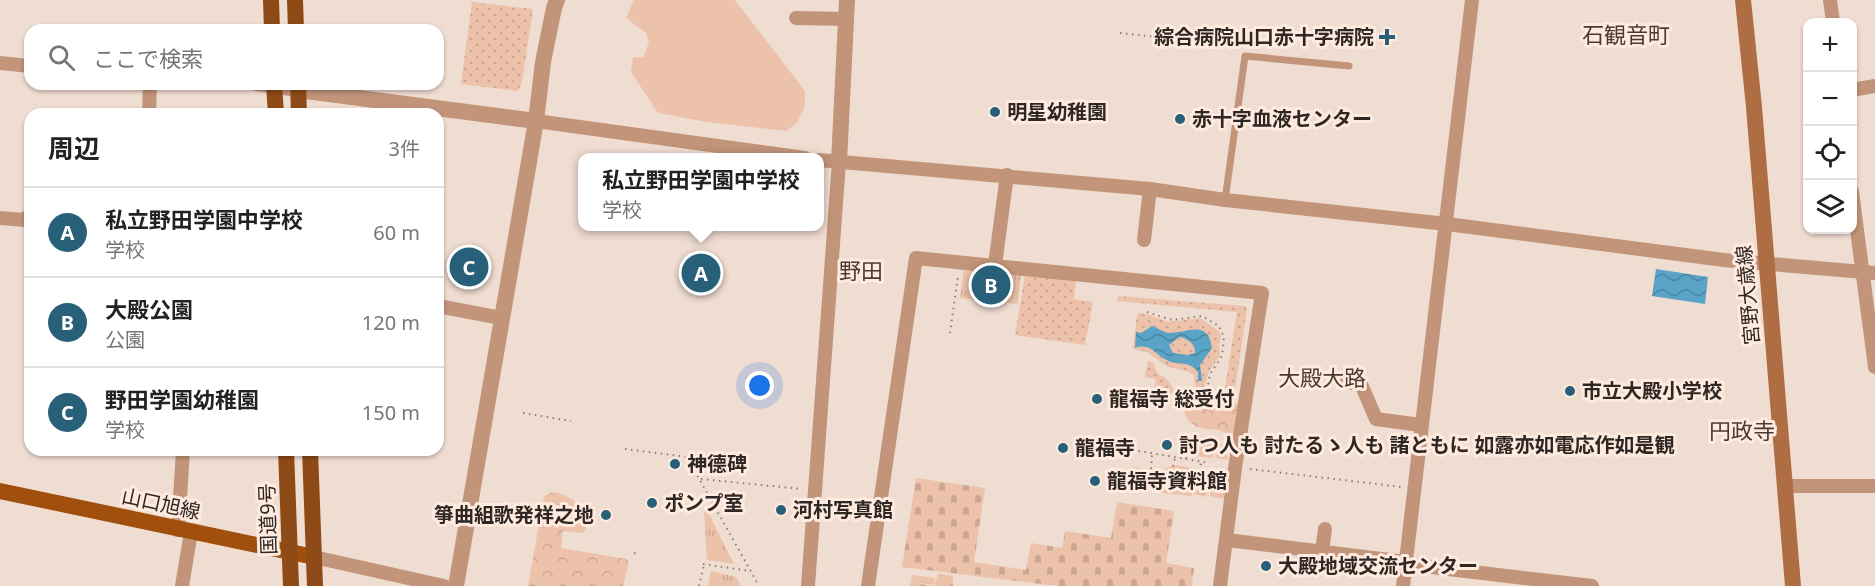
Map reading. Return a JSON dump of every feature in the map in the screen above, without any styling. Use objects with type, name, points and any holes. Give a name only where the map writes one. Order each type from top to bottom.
[{"type":"highway","points":[[271,0],[272,24]]},
{"type":"highway","points":[[295,0],[296,24]]},
{"type":"highway","points":[[275,90],[276,108]]},
{"type":"highway","points":[[298,90],[299,108]]},
{"type":"highway","name":"国道9号","points":[[286,456],[291,586]]},
{"type":"highway","points":[[310,456],[315,586]]},
{"type":"main road","name":"宮野大歳線","points":[[1743,0],[1754,107],[1793,586]]},
{"type":"main road","name":"山口旭線","points":[[0,491],[314,557]]},
{"type":"street","points":[[456,586],[536,121],[543,62],[557,0]]},
{"type":"street","points":[[808,586],[839,162],[848,0]]},
{"type":"street","points":[[1403,586],[1472,0]]},
{"type":"street","points":[[1830,0],[1832,18]]},
{"type":"street","points":[[796,18],[846,19]]},
{"type":"street","points":[[0,63],[24,65]]},
{"type":"street","points":[[1857,89],[1875,86]]},
{"type":"street","points":[[149,108],[150,90]]},
{"type":"street","points":[[319,90],[769,153]]},
{"type":"street","points":[[824,160],[1150,189],[1225,200],[1868,273]]},
{"type":"street","points":[[995,265],[1007,175]]},
{"type":"street","points":[[1144,240],[1150,189]]},
{"type":"street","points":[[1857,217],[1868,273],[1875,367]]},
{"type":"street","points":[[0,218],[24,220]]},
{"type":"street","points":[[868,586],[916,258],[1262,293],[1235,468],[1220,586]]},
{"type":"street","points":[[444,307],[501,318]]},
{"type":"street","points":[[1340,381],[1361,384],[1376,419],[1421,425]]},
{"type":"street","points":[[182,586],[183,456]]},
{"type":"street","points":[[1786,486],[1875,486]]},
{"type":"street","points":[[1322,551],[1325,529]]},
{"type":"street","points":[[1227,540],[1592,586]]},
{"type":"street","points":[[314,557],[444,586]]},
{"type":"lane","points":[[1225,200],[1245,56],[1349,66]]},
{"type":"path","points":[[1120,33],[1244,46]]},
{"type":"path","points":[[950,333],[960,262]]},
{"type":"path","points":[[1146,312],[1163,319],[1202,316],[1219,326],[1223,332],[1222,356],[1210,374],[1208,394],[1245,402]]},
{"type":"path","points":[[523,413],[571,421]]},
{"type":"path","points":[[1109,446],[1209,463]]},
{"type":"path","points":[[625,449],[687,457],[759,586]]},
{"type":"path","points":[[1150,470],[1150,463],[1156,449]]},
{"type":"path","points":[[1186,459],[1187,450]]},
{"type":"path","points":[[1174,458],[1171,477],[1176,478],[1175,482]]},
{"type":"path","points":[[1198,483],[1201,462]]},
{"type":"path","points":[[1235,468],[1414,488]]},
{"type":"path","points":[[700,479],[814,490]]},
{"type":"path","points":[[699,586],[703,564],[751,571]]},
{"type":"green space","points":[[634,0],[735,0],[805,91],[805,106],[797,123],[786,131],[707,122],[658,113],[631,72],[633,57],[643,58],[649,42],[646,33],[626,18]]},
{"type":"green space","points":[[472,2],[533,9],[522,82],[518,91],[461,84]]},
{"type":"green space","points":[[964,267],[1021,273],[1018,304],[960,298]]},
{"type":"green space","points":[[1025,275],[1076,281],[1074,299],[1093,302],[1085,345],[1015,335]]},
{"type":"green space","points":[[1118,296],[1245,306],[1247,308],[1234,396],[1224,394],[1237,312],[1117,301]]},
{"type":"green space","points":[[1139,313],[1168,322],[1200,318],[1219,331],[1220,356],[1209,371],[1204,389],[1195,386],[1194,375],[1187,371],[1168,367],[1147,352],[1133,349]]},
{"type":"green space","points":[[1148,360],[1154,364],[1157,373],[1166,378],[1179,392],[1178,396],[1154,391],[1156,379],[1145,377]]},
{"type":"green space","points":[[1190,396],[1239,404],[1234,444],[1228,434],[1193,425],[1184,408]]},
{"type":"green space","points":[[1198,436],[1215,439],[1213,458],[1195,456]]},
{"type":"green space","points":[[1218,442],[1221,443],[1229,460],[1215,458]]},
{"type":"green space","points":[[1176,465],[1193,468],[1195,482],[1191,496],[1154,492],[1154,485],[1160,473]]},
{"type":"green space","points":[[1132,467],[1143,469],[1152,481],[1147,491],[1120,488],[1118,485],[1121,473]]},
{"type":"green space","points":[[1204,470],[1211,472],[1206,497],[1194,494],[1195,491],[1200,490]]},
{"type":"green space","points":[[1213,471],[1228,473],[1224,499],[1210,496]]},
{"type":"green space","points":[[916,478],[985,488],[974,562],[1026,570],[1031,543],[1062,548],[1065,531],[1111,538],[1117,502],[1174,511],[1166,563],[1194,568],[1192,586],[1058,586],[902,567]]},
{"type":"green space","points":[[556,492],[582,507],[588,519],[583,533],[563,531],[561,548],[626,559],[629,562],[623,586],[528,586],[544,497]]},
{"type":"green space","points":[[704,511],[708,512],[734,564],[707,560]]},
{"type":"green space","points":[[711,571],[736,577],[741,586],[708,586]]},
{"type":"green space","points":[[938,574],[953,576],[953,586],[934,586]]},
{"type":"green space","points":[[912,575],[935,578],[934,585],[911,582]]},
{"type":"green space","points":[[911,582],[934,586],[910,586]]},
{"type":"water","points":[[1656,269],[1708,277],[1705,304],[1652,296]]},
{"type":"water","points":[[1152,326],[1168,333],[1196,330],[1206,333],[1212,348],[1200,365],[1202,381],[1198,381],[1198,372],[1192,366],[1166,360],[1150,348],[1135,348],[1136,332],[1141,333]],"holes":[[[1179,337],[1188,340],[1195,353],[1188,355],[1173,353],[1169,345]]]},
{"type":"place","name":"綜合病院山口赤十字病院","points":[[1387,37]]},
{"type":"place","name":"明星幼稚園","points":[[995,112]]},
{"type":"place","name":"赤十字血液センター","points":[[1180,119]]},
{"type":"place","name":"野田学園幼稚園","points":[[469,267]]},
{"type":"place","name":"私立野田学園中学校","points":[[701,273]]},
{"type":"place","name":"大殿公園","points":[[991,285]]},
{"type":"place","name":"市立大殿小学校","points":[[1570,391]]},
{"type":"place","name":"龍福寺 総受付","points":[[1097,399]]},
{"type":"place","name":"討つ人も 討たるゝ人も 諸ともに 如露亦如電応作如是観","points":[[1167,445]]},
{"type":"place","name":"龍福寺","points":[[1063,448]]},
{"type":"place","name":"神德碑","points":[[675,464]]},
{"type":"place","name":"龍福寺資料館","points":[[1095,481]]},
{"type":"place","name":"ポンプ室","points":[[652,503]]},
{"type":"place","name":"河村写真館","points":[[781,510]]},
{"type":"place","name":"箏曲組歌発祥之地","points":[[606,515]]},
{"type":"place","name":"大殿地域交流センター","points":[[1266,566]]},
{"type":"district","name":"石観音町","points":[[1626,35]]},
{"type":"district","name":"野田","points":[[861,271]]},
{"type":"district","name":"大殿大路","points":[[1322,378]]},
{"type":"district","name":"円政寺","points":[[1742,431]]}]
